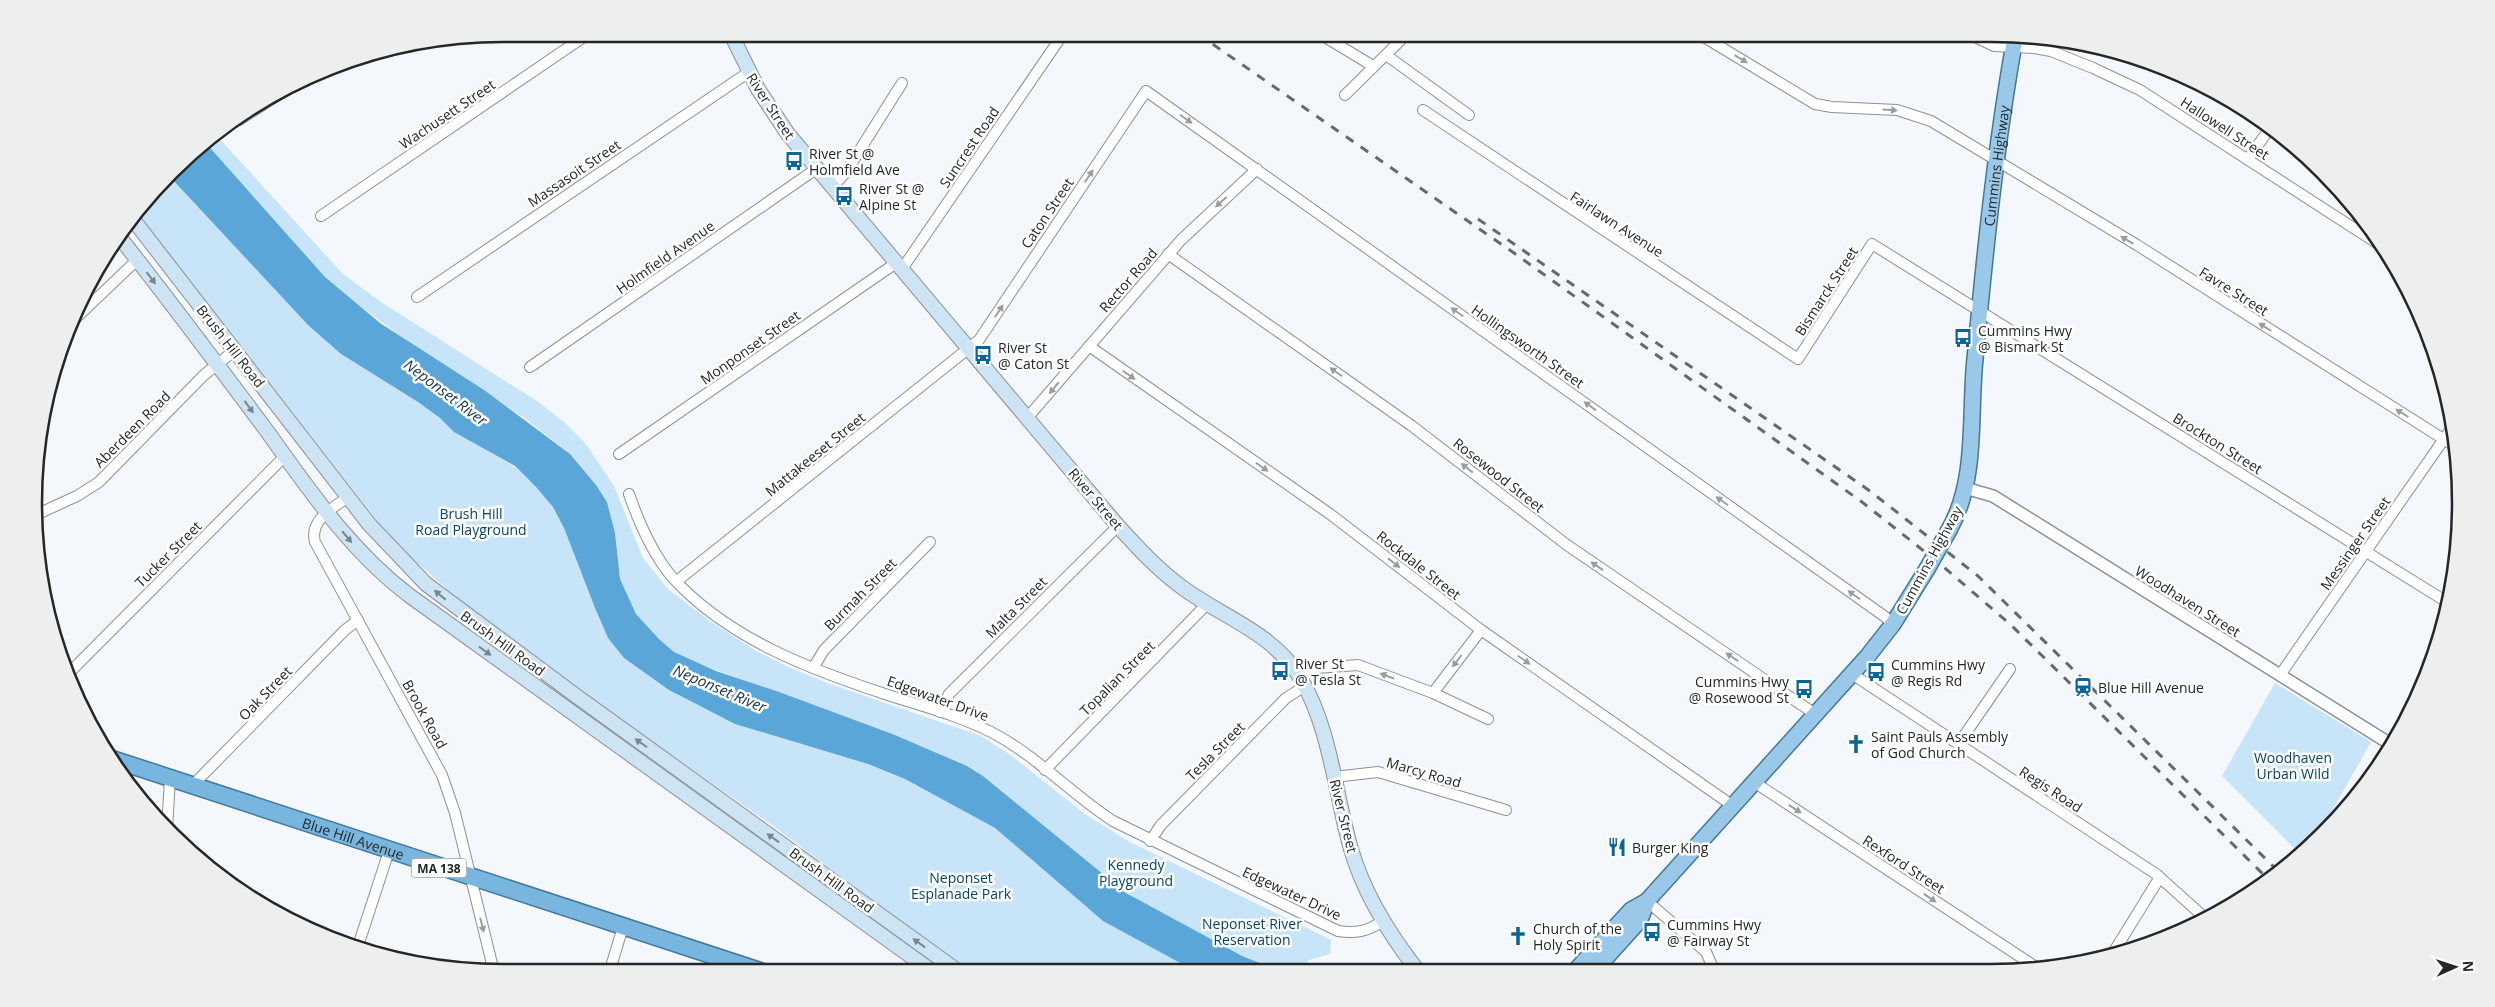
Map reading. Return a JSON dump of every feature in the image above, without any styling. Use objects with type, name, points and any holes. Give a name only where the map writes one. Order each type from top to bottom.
[{"type":"highway","name":"Blue Hill Avenue","points":[[122,762],[471,878],[741,964]]},
{"type":"main road","name":"River Street","points":[[735,42],[749,72],[778,120],[816,169],[1028,417],[1118,526],[1162,571],[1207,604],[1263,636],[1280,652],[1302,681],[1320,724],[1359,874],[1383,921],[1413,964]]},
{"type":"main road","name":"Cummins Highway","points":[[1582,964],[1631,910],[1647,901],[1852,674],[1893,624],[1949,530],[1965,488],[1980,310],[1997,160],[2015,43]]},
{"type":"main road","name":"Brush Hill Road","points":[[137,224],[383,540],[441,597],[947,964]]},
{"type":"main road","name":"Brush Hill Road","points":[[124,242],[217,364],[327,513],[363,555],[393,583],[922,964]]},
{"type":"main road","points":[[615,744],[625,731]]},
{"type":"main road","name":"Cummins Highway","points":[[1600,964],[1640,920],[1647,901]]},
{"type":"street","name":"Wachusett Street","points":[[321,216],[576,42]]},
{"type":"street","name":"Suncrest Road","points":[[899,266],[1059,42]]},
{"type":"street","points":[[1333,42],[1372,66]]},
{"type":"street","points":[[1345,95],[1372,66],[1399,42]]},
{"type":"street","name":"Favre Street","points":[[1712,42],[1815,104],[1832,107],[1897,110],[1931,121],[1997,160],[2449,442]]},
{"type":"street","name":"Hallowell Street","points":[[1985,42],[1994,46],[2012,43]]},
{"type":"street","name":"Hallowell Street","points":[[2019,43],[2051,51],[2115,77],[2140,90],[2366,235]]},
{"type":"street","points":[[1386,55],[1468,115]]},
{"type":"street","name":"Massasoit Street","points":[[417,297],[749,72]]},
{"type":"street","points":[[832,188],[846,172],[902,83]]},
{"type":"street","name":"Hollingsworth Street","points":[[1146,91],[1893,624]]},
{"type":"street","name":"Caton Street","points":[[969,349],[983,334],[1146,91]]},
{"type":"street","name":"Fairlawn Avenue","points":[[1423,110],[1798,359]]},
{"type":"street","points":[[2248,159],[2266,134]]},
{"type":"street","name":"Holmfield Avenue","points":[[530,367],[816,169]]},
{"type":"street","name":"Rector Road","points":[[1028,417],[1168,254],[1199,221],[1256,169]]},
{"type":"street","name":"Bismarck Street","points":[[1798,359],[1872,244],[1980,310]]},
{"type":"street","name":"Rosewood Street","points":[[1168,254],[1412,426],[1567,545],[1815,714]]},
{"type":"street","points":[[86,309],[138,260]]},
{"type":"street","name":"Monponset Street","points":[[619,454],[899,266]]},
{"type":"street","name":"Brockton Street","points":[[1980,310],[2442,599]]},
{"type":"street","name":"Rockdale Street","points":[[1089,346],[1336,518],[1480,630],[1733,806]]},
{"type":"street","name":"Mattakeeset Street","points":[[677,581],[969,349]]},
{"type":"street","name":"Aberdeen Road","points":[[42,512],[77,496],[99,482],[217,364],[235,350]]},
{"type":"street","name":"Messinger Street","points":[[2280,675],[2447,434]]},
{"type":"street","name":"Tucker Street","points":[[73,669],[285,456]]},
{"type":"street","name":"Woodhaven Street","points":[[1965,488],[1993,496],[2386,741]]},
{"type":"street","name":"Edgewater Drive","points":[[630,494],[637,518],[652,548],[677,581],[686,592],[738,631],[813,668],[965,720],[1004,739],[1102,814],[1150,841],[1338,931],[1349,933],[1370,930],[1383,921]]},
{"type":"street","name":"Brook Road","points":[[348,497],[327,513],[315,527],[315,542],[442,775],[451,800],[492,964]]},
{"type":"street","name":"Malta Street","points":[[940,712],[949,694],[1118,526]]},
{"type":"street","name":"Burmah Street","points":[[813,668],[824,650],[930,542]]},
{"type":"street","name":"Topalian Street","points":[[1045,770],[1207,604]]},
{"type":"street","name":"Oak Street","points":[[192,786],[345,630],[358,620]]},
{"type":"street","points":[[1433,694],[1480,630]]},
{"type":"street","name":"Tesla Street","points":[[1150,841],[1161,825],[1316,668],[1358,666],[1433,694],[1488,719]]},
{"type":"street","points":[[1959,743],[2010,669]]},
{"type":"street","name":"Regis Road","points":[[1852,674],[1959,743],[2160,878],[2201,914]]},
{"type":"street","name":"Marcy Road","points":[[1334,777],[1378,772],[1506,810]]},
{"type":"street","points":[[165,815],[170,779]]},
{"type":"street","name":"Rexford Street","points":[[1754,782],[2030,963]]},
{"type":"street","points":[[359,941],[389,851]]},
{"type":"street","points":[[2117,947],[2160,878]]},
{"type":"street","points":[[1647,901],[1706,952],[1711,964]]},
{"type":"street","points":[[612,964],[623,927]]},
{"type":"green space","name":"Neponset River Reservation","points":[[221,140],[343,274],[381,302],[540,403],[566,424],[585,443],[614,486],[643,558],[668,589],[711,622],[756,651],[784,665],[827,683],[981,736],[1009,754],[1085,814],[1128,841],[1331,940],[1330,954],[1309,960],[1307,964],[1262,964],[1242,956],[1146,906],[1092,867],[983,776],[967,766],[895,735],[694,662],[674,652],[636,614],[620,579],[615,533],[607,502],[596,485],[570,454],[523,417],[413,345],[341,292],[325,277],[211,148]]},
{"type":"green space","points":[[174,182],[308,325],[341,354],[418,402],[455,432],[515,467],[536,487],[553,507],[564,528],[608,638],[624,658],[669,690],[735,724],[868,764],[905,779],[995,828],[1103,921],[1185,964],[957,964],[772,825],[670,754],[458,599],[412,558],[380,524],[142,218]]},
{"type":"green space","name":"Woodhaven Urban Wild","points":[[2275,683],[2371,742],[2329,817],[2296,850],[2222,776]]},
{"type":"water","name":"Neponset River","points":[[211,148],[325,277],[380,323],[484,390],[570,454],[596,485],[607,502],[615,533],[620,579],[636,614],[674,652],[716,671],[895,735],[967,766],[983,776],[1126,893],[1242,956],[1262,964],[1182,964],[1103,921],[995,828],[905,779],[868,764],[735,724],[669,690],[624,658],[608,638],[564,528],[553,507],[536,487],[515,466],[454,432],[440,418],[418,402],[341,354],[308,325],[174,182]]},
{"type":"railway","points":[[1210,42],[1514,253],[1862,502],[1939,563],[2011,625],[2264,875]]},
{"type":"railway","points":[[1478,219],[1870,491],[1978,576],[2274,867]]},
{"type":"place","name":"River St @ Holmfield Ave","points":[[794,161]]},
{"type":"place","name":"River St @ Alpine St","points":[[844,196]]},
{"type":"place","name":"Cummins Hwy @ Bismark St","points":[[1963,338]]},
{"type":"place","name":"River St @ Caton St","points":[[983,355]]},
{"type":"place","name":"River St @ Tesla St","points":[[1280,671]]},
{"type":"place","name":"Cummins Hwy @ Regis Rd","points":[[1876,672]]},
{"type":"place","name":"Blue Hill Avenue","points":[[2083,687]]},
{"type":"place","name":"Cummins Hwy @ Rosewood St","points":[[1804,689]]},
{"type":"place","name":"Saint Pauls Assembly of God Church","points":[[1856,744]]},
{"type":"place","name":"Burger King","points":[[1617,847]]},
{"type":"place","name":"Cummins Hwy @ Fairway St","points":[[1652,932]]},
{"type":"place","name":"Church of the Holy Spirit","points":[[1518,936]]},
{"type":"park label","name":"Brush Hill Road Playground","points":[[471,522]]},
{"type":"park label","name":"Kennedy Playground","points":[[1136,872]]},
{"type":"park label","name":"Neponset Esplanade Park","points":[[961,886]]}]
